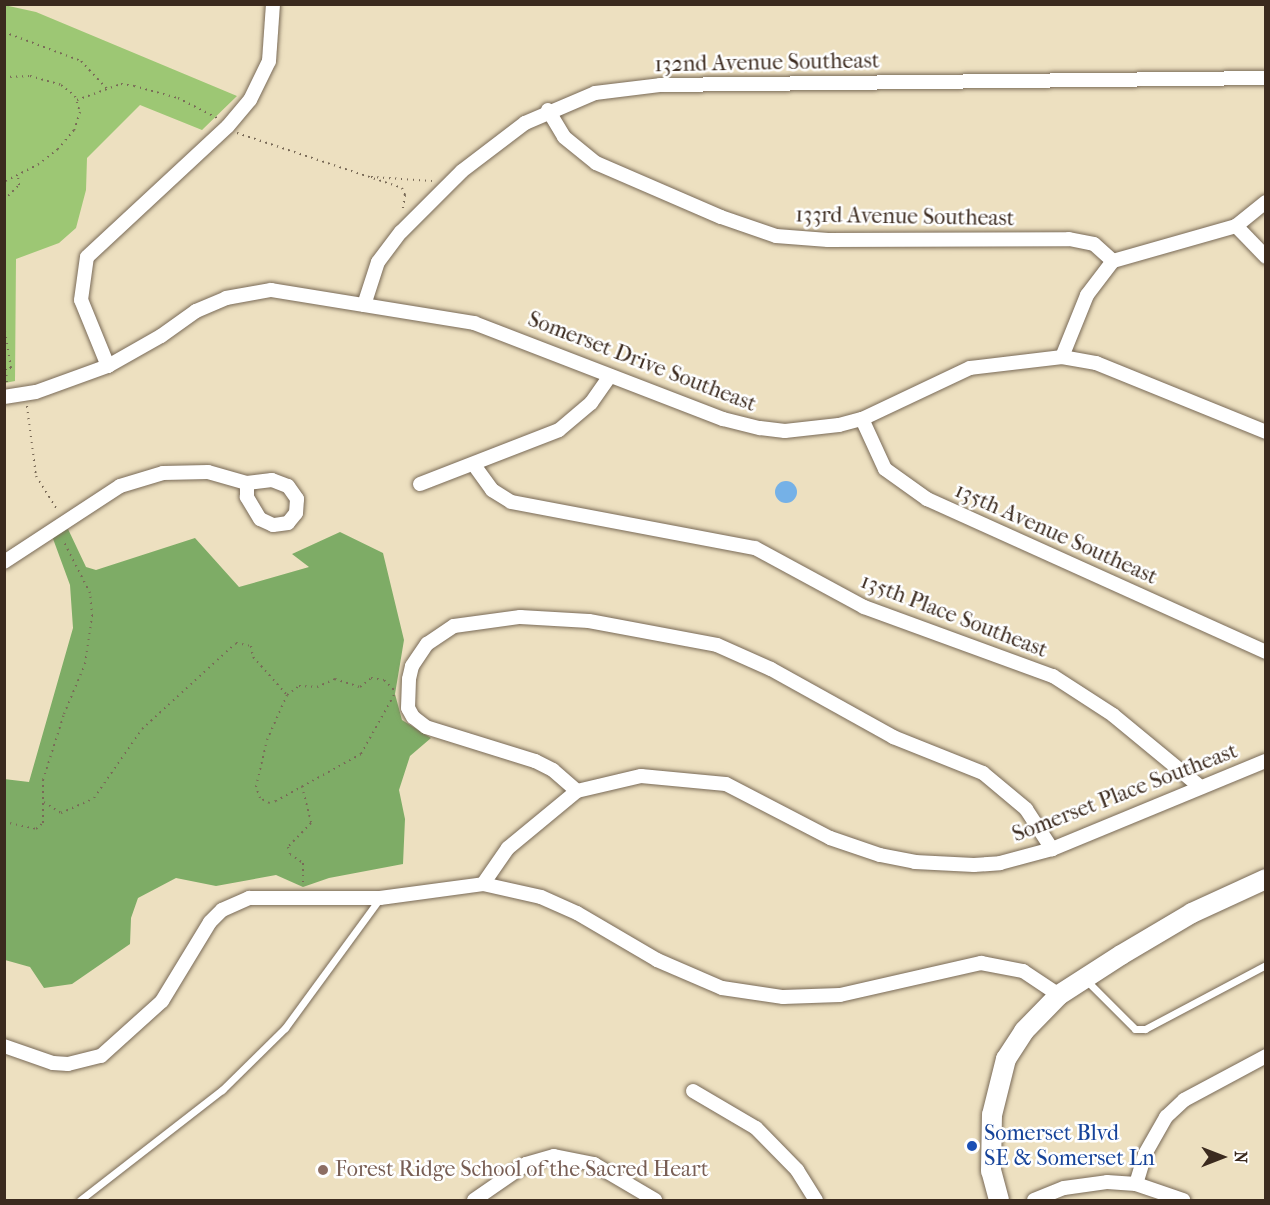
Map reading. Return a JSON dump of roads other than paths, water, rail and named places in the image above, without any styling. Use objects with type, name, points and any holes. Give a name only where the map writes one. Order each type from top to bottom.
[{"type":"street","points":[[108,366],[81,300],[87,257],[107,234],[228,126],[250,100],[269,61],[273,4]]},
{"type":"street","name":"132nd Avenue Southeast","points":[[364,305],[378,262],[401,232],[498,141],[548,110],[595,93],[648,85],[1266,78]]},
{"type":"street","name":"133rd Avenue Southeast","points":[[548,110],[564,137],[596,163],[721,218],[776,236],[828,240],[1070,239],[1094,244],[1113,261]]},
{"type":"street","points":[[1062,357],[1087,295],[1113,261],[1236,226],[1266,202]]},
{"type":"street","points":[[1236,226],[1266,257]]},
{"type":"street","name":"Somerset Drive Southeast","points":[[4,397],[36,392],[108,366],[161,336],[196,311],[226,298],[270,290],[474,323],[723,419],[760,428],[809,429],[862,419],[970,368],[1062,357],[1096,363],[1266,432]]},
{"type":"street","points":[[420,484],[474,465],[559,430],[591,403],[610,376]]},
{"type":"street","name":"135th Avenue Southeast","points":[[862,419],[885,470],[927,499],[1266,652]]},
{"type":"street","name":"135th Place Southeast","points":[[474,465],[492,490],[511,502],[755,548],[864,608],[1053,676],[1113,715],[1200,786]]},
{"type":"street","points":[[4,562],[57,520],[120,486],[144,477],[208,472],[247,483]]},
{"type":"street","points":[[577,791],[553,770],[535,761],[426,727],[412,717],[408,708],[409,679],[418,655],[437,635],[474,621],[561,618],[691,637],[749,657],[843,713],[983,773],[1026,809],[1052,849]]},
{"type":"street","name":"Somerset Place Southeast","points":[[483,884],[508,848],[577,791],[641,776],[726,784],[752,795],[830,838],[915,862],[1000,863],[1052,849],[1200,786],[1266,761]]},
{"type":"street","points":[[999,1200],[991,1171],[989,1143],[996,1087],[1006,1059],[1024,1031],[1059,995],[1085,978],[1192,913],[1266,879]]},
{"type":"street","points":[[4,1046],[53,1063],[68,1064],[101,1056],[149,1016],[210,922],[235,903],[266,897],[380,898],[483,884],[542,897],[577,912],[657,960],[722,988],[783,997],[840,995],[981,963],[1023,971],[1059,995]]},
{"type":"street","points":[[1136,1184],[1145,1154],[1166,1117],[1184,1100],[1266,1056]]},
{"type":"street","points":[[693,1092],[756,1128],[797,1170],[816,1200]]},
{"type":"street","points":[[474,1200],[526,1164],[554,1156],[594,1164],[655,1200]]},
{"type":"street","points":[[1034,1200],[1085,1184],[1136,1184],[1183,1200]]},
{"type":"lane","points":[[80,1200],[222,1090],[285,1028],[380,898]]},
{"type":"lane","points":[[1085,978],[1135,1029],[1144,1029],[1266,965]]},
{"type":"water","points":[[786,481],[794,484],[797,492],[794,500],[786,503],[778,500],[775,492],[778,484]]},
{"type":"place","name":"Somerset Blvd SE & Somerset Ln","points":[[972,1146]]},
{"type":"place","name":"Forest Ridge School of the Sacred Heart","points":[[323,1170]]}]
